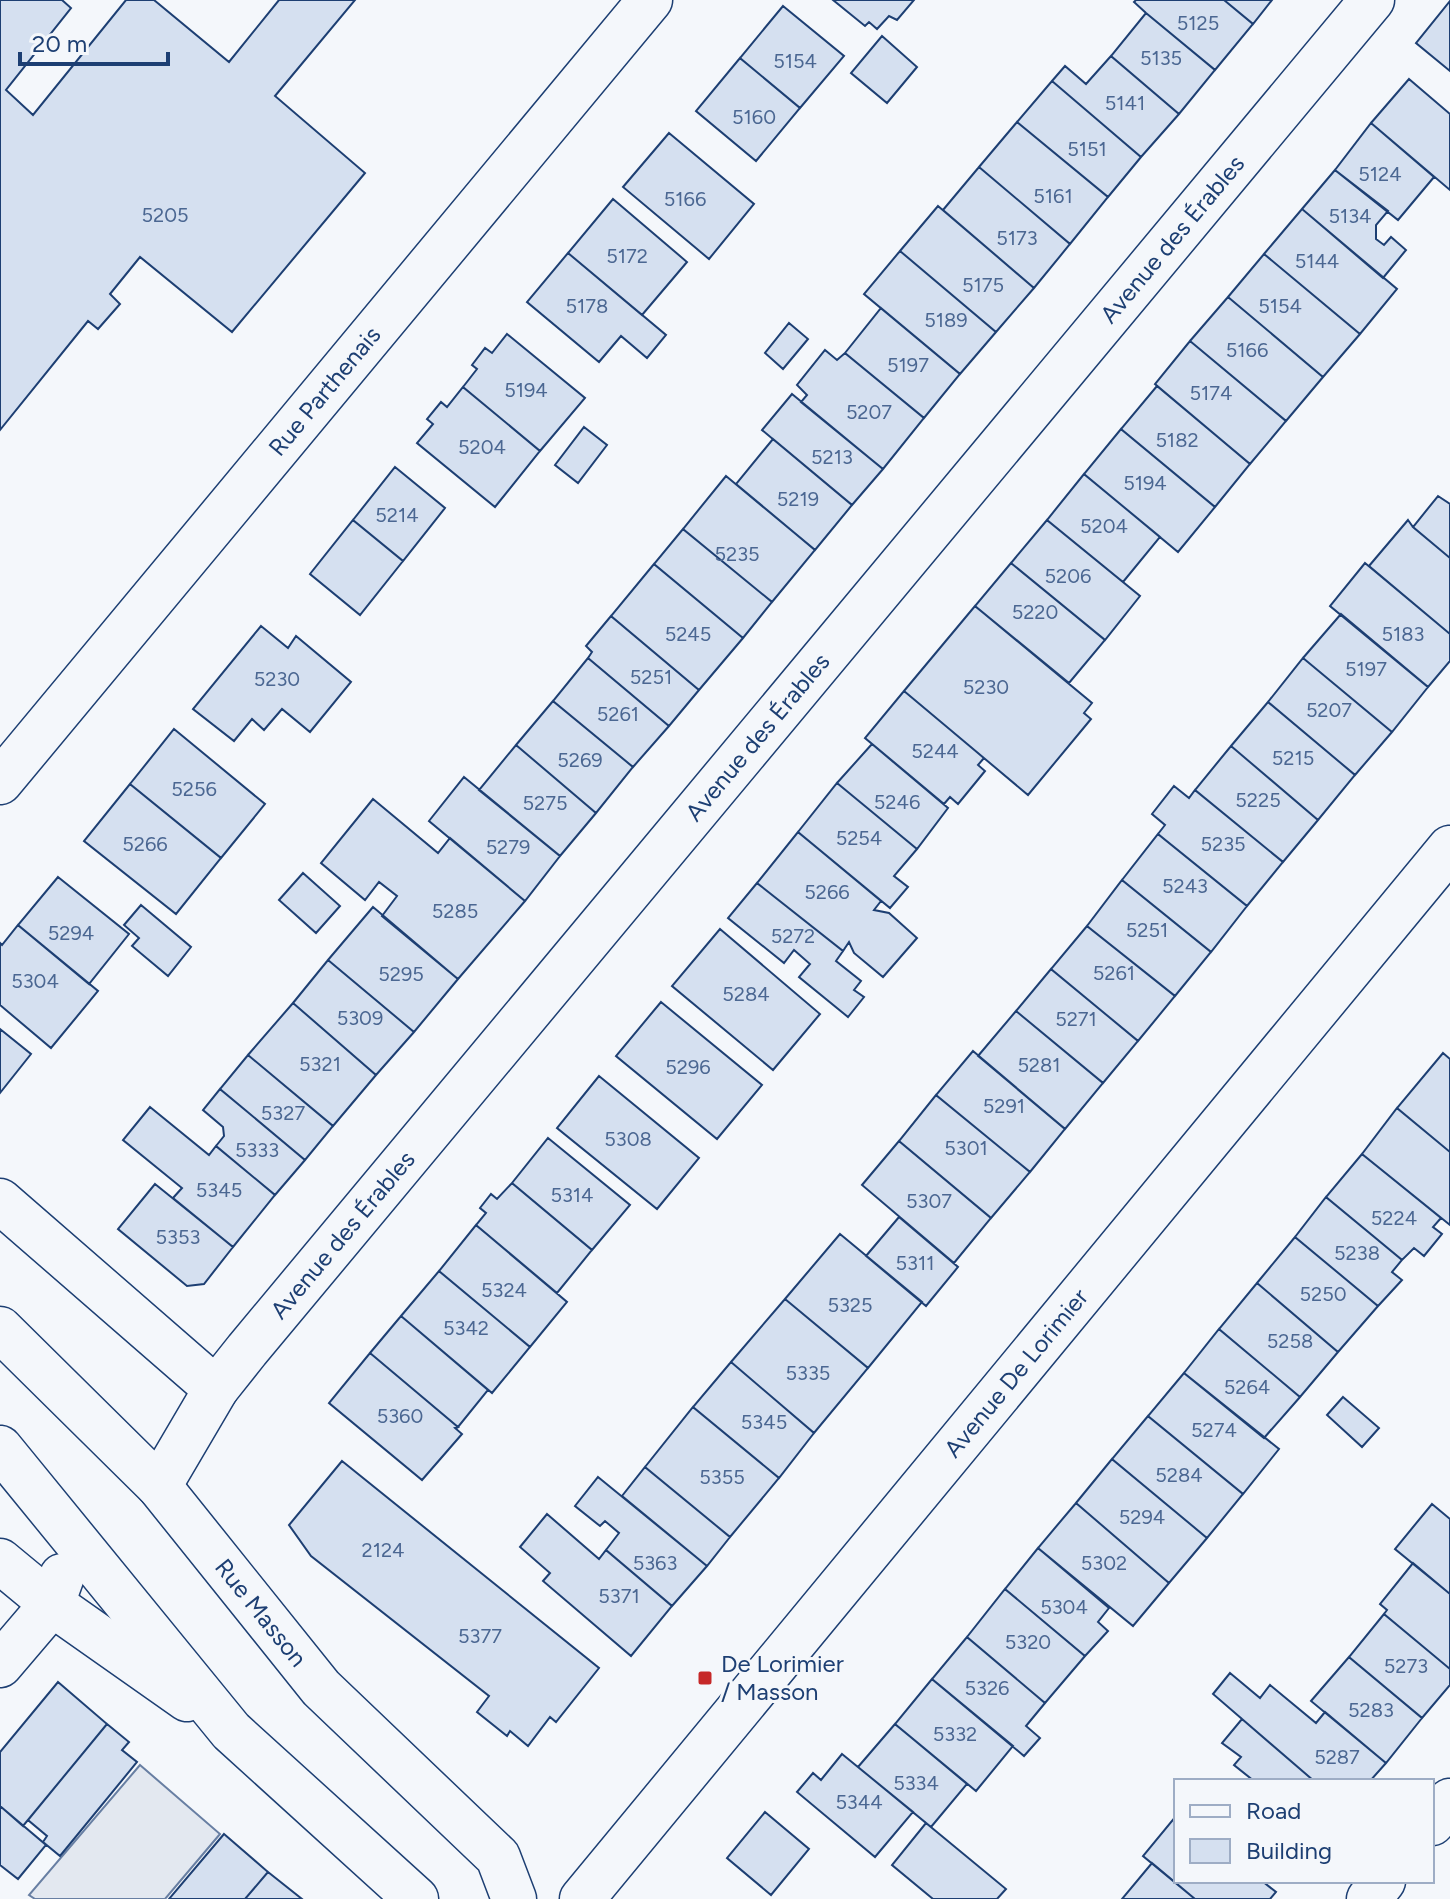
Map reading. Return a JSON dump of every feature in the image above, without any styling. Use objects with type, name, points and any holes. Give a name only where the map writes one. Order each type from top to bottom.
[{"type":"street","name":"Rue Parthenais","points":[[0,782],[650,0]]},
{"type":"street","name":"Avenue des Érables","points":[[159,1486],[216,1389],[1372,0]]},
{"type":"street","name":"Avenue De Lorimier","points":[[582,1899],[1450,848]]},
{"type":"street","points":[[0,1201],[216,1389]]},
{"type":"street","name":"Rue Masson","points":[[0,1329],[159,1486],[321,1688],[498,1857],[514,1899]]},
{"type":"street","points":[[0,1448],[231,1731]]},
{"type":"street","points":[[0,1665],[52,1604],[75,1539]]},
{"type":"street","points":[[0,1561],[52,1604],[231,1731],[416,1899]]},
{"type":"street","points":[[1434,1821],[1450,1801]]},
{"type":"street","points":[[1369,1899],[1381,1883]]},
{"type":"shaded area","points":[[140,1765],[220,1834],[165,1899],[35,1899],[29,1895]]},
{"type":"building","points":[[0,0],[62,0],[71,8],[6,90],[33,115],[126,0],[154,0],[229,62],[279,0],[355,0],[275,96],[365,173],[232,332],[140,257],[110,294],[120,304],[98,329],[88,321],[0,430]]},
{"type":"building","points":[[833,0],[914,0],[897,20],[889,16],[877,29],[869,22],[865,26]]},
{"type":"building","points":[[1224,0],[1253,24],[1215,70],[1146,13],[1134,2]]},
{"type":"building","points":[[1224,0],[1272,0],[1253,24]]},
{"type":"building","points":[[1450,1],[1450,71],[1416,43]]},
{"type":"building","points":[[783,6],[844,56],[800,108],[740,58]]},
{"type":"building","points":[[1146,13],[1215,70],[1179,114],[1111,56]]},
{"type":"building","points":[[882,36],[917,67],[887,103],[851,73]]},
{"type":"building","points":[[1111,56],[1179,114],[1141,157],[1052,81],[1065,66],[1086,84]]},
{"type":"building","points":[[740,58],[800,108],[756,161],[696,111]]},
{"type":"building","points":[[1409,79],[1450,114],[1450,190],[1371,123]]},
{"type":"building","points":[[1052,81],[1141,157],[1108,197],[1017,122]]},
{"type":"building","points":[[1017,122],[1108,197],[1070,244],[979,167]]},
{"type":"building","points":[[1371,123],[1434,177],[1398,220],[1335,170]]},
{"type":"building","points":[[669,133],[754,204],[709,259],[623,187]]},
{"type":"building","points":[[979,167],[1070,244],[1034,288],[943,210]]},
{"type":"building","points":[[1335,170],[1388,211],[1376,225],[1376,239],[1384,245],[1391,237],[1406,250],[1383,278],[1302,209]]},
{"type":"building","points":[[613,199],[687,262],[642,315],[568,253]]},
{"type":"building","points":[[938,206],[1034,288],[996,332],[900,251]]},
{"type":"building","points":[[1302,209],[1397,289],[1360,334],[1264,254]]},
{"type":"building","points":[[900,251],[996,332],[960,374],[864,294]]},
{"type":"building","points":[[568,253],[666,335],[647,358],[621,336],[599,362],[527,302]]},
{"type":"building","points":[[1264,254],[1360,334],[1323,377],[1228,297]]},
{"type":"building","points":[[1228,297],[1323,377],[1286,421],[1190,341]]},
{"type":"building","points":[[881,308],[960,374],[924,418],[845,353]]},
{"type":"building","points":[[789,323],[808,339],[783,369],[765,353]]},
{"type":"building","points":[[507,334],[585,398],[540,451],[463,387],[477,369],[472,365],[485,348],[492,353]]},
{"type":"building","points":[[1190,341],[1286,421],[1250,464],[1155,384]]},
{"type":"building","points":[[825,350],[837,360],[845,353],[924,418],[883,469],[801,402],[807,395],[797,385]]},
{"type":"building","points":[[1157,386],[1250,464],[1215,507],[1121,429]]},
{"type":"building","points":[[463,387],[540,451],[495,507],[417,443],[433,424],[427,419],[441,402],[447,407]]},
{"type":"building","points":[[792,394],[883,469],[852,505],[762,430]]},
{"type":"building","points":[[584,427],[607,445],[578,483],[555,465]]},
{"type":"building","points":[[1121,429],[1215,507],[1178,552],[1084,474]]},
{"type":"building","points":[[773,439],[852,505],[815,550],[736,484]]},
{"type":"building","points":[[395,467],[445,508],[403,561],[353,520]]},
{"type":"building","points":[[1084,474],[1160,537],[1123,582],[1047,520]]},
{"type":"building","points":[[726,476],[815,550],[772,602],[683,529]]},
{"type":"building","points":[[1438,496],[1450,504],[1450,558],[1413,527]]},
{"type":"building","points":[[353,520],[403,561],[360,615],[310,574]]},
{"type":"building","points":[[1047,520],[1140,596],[1105,640],[1011,563]]},
{"type":"building","points":[[1408,520],[1450,558],[1450,634],[1369,566]]},
{"type":"building","points":[[683,529],[772,602],[743,638],[654,564]]},
{"type":"building","points":[[1011,563],[1105,640],[1069,683],[975,606]]},
{"type":"building","points":[[1365,563],[1450,634],[1450,661],[1428,687],[1330,606]]},
{"type":"building","points":[[654,564],[743,638],[699,690],[611,616]]},
{"type":"building","points":[[975,606],[1092,703],[1084,713],[1091,719],[1028,795],[904,691]]},
{"type":"building","points":[[1341,614],[1428,687],[1392,732],[1303,658]]},
{"type":"building","points":[[611,616],[699,690],[669,726],[588,658],[592,652],[586,646]]},
{"type":"building","points":[[261,626],[288,648],[296,636],[351,682],[310,732],[282,709],[264,730],[252,719],[234,741],[193,709]]},
{"type":"building","points":[[588,658],[669,726],[633,767],[553,701]]},
{"type":"building","points":[[1303,658],[1392,732],[1355,775],[1268,702]]},
{"type":"building","points":[[904,691],[984,758],[978,765],[985,771],[958,804],[950,797],[944,804],[865,738]]},
{"type":"building","points":[[553,701],[633,767],[596,813],[516,745]]},
{"type":"building","points":[[1268,702],[1355,775],[1318,820],[1231,746]]},
{"type":"building","points":[[174,729],[265,804],[221,858],[130,784]]},
{"type":"building","points":[[872,744],[948,808],[917,849],[837,783]]},
{"type":"building","points":[[516,745],[596,813],[560,856],[479,790]]},
{"type":"building","points":[[1231,746],[1318,820],[1283,862],[1195,790]]},
{"type":"building","points":[[464,777],[560,856],[525,901],[429,821]]},
{"type":"building","points":[[837,783],[917,849],[894,876],[908,887],[890,908],[798,832]]},
{"type":"building","points":[[130,784],[221,858],[176,914],[84,841]]},
{"type":"building","points":[[1174,786],[1189,798],[1195,790],[1283,862],[1247,906],[1158,834],[1165,825],[1152,814]]},
{"type":"building","points":[[373,799],[438,853],[450,838],[525,901],[458,979],[382,916],[397,896],[379,882],[365,900],[321,863]]},
{"type":"building","points":[[798,832],[881,901],[874,910],[889,913],[917,938],[883,977],[854,953],[849,942],[843,951],[757,883]]},
{"type":"building","points":[[1158,834],[1247,906],[1211,952],[1122,880]]},
{"type":"building","points":[[303,873],[340,906],[316,933],[279,900]]},
{"type":"building","points":[[58,877],[129,934],[89,984],[18,925]]},
{"type":"building","points":[[1122,880],[1211,952],[1175,996],[1087,926]]},
{"type":"building","points":[[757,883],[843,951],[836,961],[861,981],[854,990],[864,997],[848,1017],[799,977],[810,964],[794,950],[784,963],[728,918]]},
{"type":"building","points":[[141,905],[191,947],[168,976],[132,946],[139,938],[124,925]]},
{"type":"building","points":[[373,907],[458,979],[414,1032],[328,960]]},
{"type":"building","points":[[18,925],[98,991],[51,1048],[0,1005],[0,943],[2,945]]},
{"type":"building","points":[[1087,926],[1175,996],[1138,1041],[1051,969]]},
{"type":"building","points":[[720,929],[820,1014],[773,1070],[672,986]]},
{"type":"building","points":[[328,960],[414,1032],[376,1075],[293,1003]]},
{"type":"building","points":[[1051,969],[1138,1041],[1103,1083],[1016,1011]]},
{"type":"building","points":[[661,1002],[762,1085],[717,1139],[616,1056]]},
{"type":"building","points":[[293,1003],[376,1075],[333,1126],[248,1055]]},
{"type":"building","points":[[1016,1011],[1103,1083],[1065,1129],[978,1056]]},
{"type":"building","points":[[0,1029],[31,1054],[0,1093]]},
{"type":"building","points":[[973,1051],[1065,1129],[1030,1172],[936,1095]]},
{"type":"building","points":[[1443,1053],[1450,1059],[1450,1152],[1397,1108]]},
{"type":"building","points":[[248,1055],[333,1126],[305,1160],[220,1089]]},
{"type":"building","points":[[599,1076],[699,1158],[657,1209],[557,1128]]},
{"type":"building","points":[[220,1089],[305,1160],[275,1195],[216,1146],[224,1136],[223,1127],[203,1110]]},
{"type":"building","points":[[936,1095],[1030,1172],[991,1218],[899,1141]]},
{"type":"building","points":[[150,1107],[209,1155],[216,1146],[275,1195],[233,1247],[173,1198],[182,1188],[123,1140]]},
{"type":"building","points":[[1397,1108],[1450,1152],[1450,1225],[1362,1154]]},
{"type":"building","points":[[548,1138],[630,1205],[592,1250],[512,1183]]},
{"type":"building","points":[[899,1141],[991,1218],[954,1263],[862,1185]]},
{"type":"building","points":[[1362,1154],[1441,1218],[1433,1227],[1442,1234],[1424,1256],[1414,1248],[1402,1260],[1326,1197]]},
{"type":"building","points":[[512,1183],[592,1250],[557,1293],[476,1225],[486,1213],[480,1208],[491,1194],[497,1199]]},
{"type":"building","points":[[155,1184],[233,1247],[204,1284],[187,1286],[118,1229]]},
{"type":"building","points":[[1326,1197],[1402,1260],[1392,1272],[1402,1280],[1378,1306],[1295,1237]]},
{"type":"building","points":[[899,1217],[958,1267],[926,1306],[866,1256]]},
{"type":"building","points":[[476,1225],[567,1302],[530,1347],[439,1271]]},
{"type":"building","points":[[840,1234],[922,1302],[868,1368],[785,1299]]},
{"type":"building","points":[[1295,1237],[1378,1306],[1338,1352],[1257,1283]]},
{"type":"building","points":[[439,1271],[530,1347],[492,1393],[401,1316]]},
{"type":"building","points":[[1257,1283],[1338,1352],[1300,1397],[1219,1329]]},
{"type":"building","points":[[785,1299],[868,1368],[814,1433],[731,1362]]},
{"type":"building","points":[[401,1316],[488,1390],[458,1427],[370,1353]]},
{"type":"building","points":[[1219,1329],[1300,1397],[1264,1438],[1184,1373]]},
{"type":"building","points":[[370,1353],[458,1427],[455,1428],[462,1434],[422,1480],[329,1403]]},
{"type":"building","points":[[731,1362],[814,1433],[779,1478],[693,1407]]},
{"type":"building","points":[[1184,1373],[1279,1449],[1243,1494],[1148,1416]]},
{"type":"building","points":[[1343,1397],[1379,1428],[1362,1447],[1327,1415]]},
{"type":"building","points":[[693,1407],[779,1478],[730,1537],[645,1467]]},
{"type":"building","points":[[1148,1416],[1243,1494],[1207,1538],[1112,1459]]},
{"type":"building","points":[[1112,1459],[1207,1538],[1169,1583],[1076,1503]]},
{"type":"building","points":[[342,1461],[599,1668],[556,1722],[550,1717],[528,1746],[510,1731],[507,1736],[477,1712],[489,1696],[311,1556],[289,1525]]},
{"type":"building","points":[[645,1467],[730,1537],[707,1566],[622,1496]]},
{"type":"building","points":[[598,1477],[707,1566],[672,1606],[606,1550],[619,1533],[605,1521],[600,1526],[575,1506]]},
{"type":"building","points":[[1076,1503],[1169,1583],[1133,1626],[1038,1548]]},
{"type":"building","points":[[1432,1504],[1450,1519],[1450,1594],[1395,1549]]},
{"type":"building","points":[[547,1514],[599,1559],[606,1550],[672,1606],[631,1656],[543,1581],[550,1573],[520,1547]]},
{"type":"building","points":[[1038,1548],[1109,1608],[1098,1622],[1108,1631],[1085,1656],[1005,1589]]},
{"type":"building","points":[[1413,1563],[1450,1594],[1450,1669],[1384,1614],[1387,1610],[1380,1604]]},
{"type":"building","points":[[1005,1589],[1085,1656],[1045,1703],[967,1637]]},
{"type":"building","points":[[1384,1614],[1450,1669],[1450,1685],[1422,1718],[1349,1657]]},
{"type":"building","points":[[967,1637],[1045,1703],[1026,1726],[1040,1738],[1024,1756],[932,1679]]},
{"type":"building","points":[[1349,1657],[1422,1718],[1386,1763],[1311,1701]]},
{"type":"building","points":[[1230,1673],[1260,1698],[1270,1685],[1316,1723],[1325,1712],[1386,1763],[1372,1779],[1312,1779],[1213,1694]]},
{"type":"building","points":[[932,1679],[1013,1746],[976,1791],[895,1724]]},
{"type":"building","points":[[58,1682],[107,1724],[23,1826],[0,1806],[0,1752]]},
{"type":"building","points":[[1242,1719],[1312,1779],[1252,1779],[1234,1765],[1241,1757],[1222,1743]]},
{"type":"building","points":[[107,1724],[129,1742],[122,1750],[137,1762],[60,1856],[43,1842],[47,1836],[28,1820]]},
{"type":"building","points":[[895,1724],[967,1784],[931,1827],[858,1767]]},
{"type":"building","points":[[842,1754],[913,1812],[875,1857],[797,1792],[813,1773],[821,1780]]},
{"type":"building","points":[[0,1806],[46,1845],[18,1879],[0,1865]]},
{"type":"building","points":[[765,1812],[809,1849],[771,1895],[727,1858]]},
{"type":"building","points":[[1174,1818],[1174,1882],[1143,1856]]},
{"type":"building","points":[[926,1823],[1006,1889],[997,1899],[933,1899],[892,1865]]},
{"type":"building","points":[[224,1834],[268,1872],[245,1899],[169,1899]]},
{"type":"building","points":[[1152,1863],[1195,1899],[1122,1899]]},
{"type":"building","points":[[268,1872],[302,1899],[245,1899]]},
{"type":"building","points":[[1176,1883],[1265,1883],[1276,1892],[1270,1899],[1195,1899]]},
{"type":"place","name":"De Lorimier / Masson","points":[[705,1678]]}]
